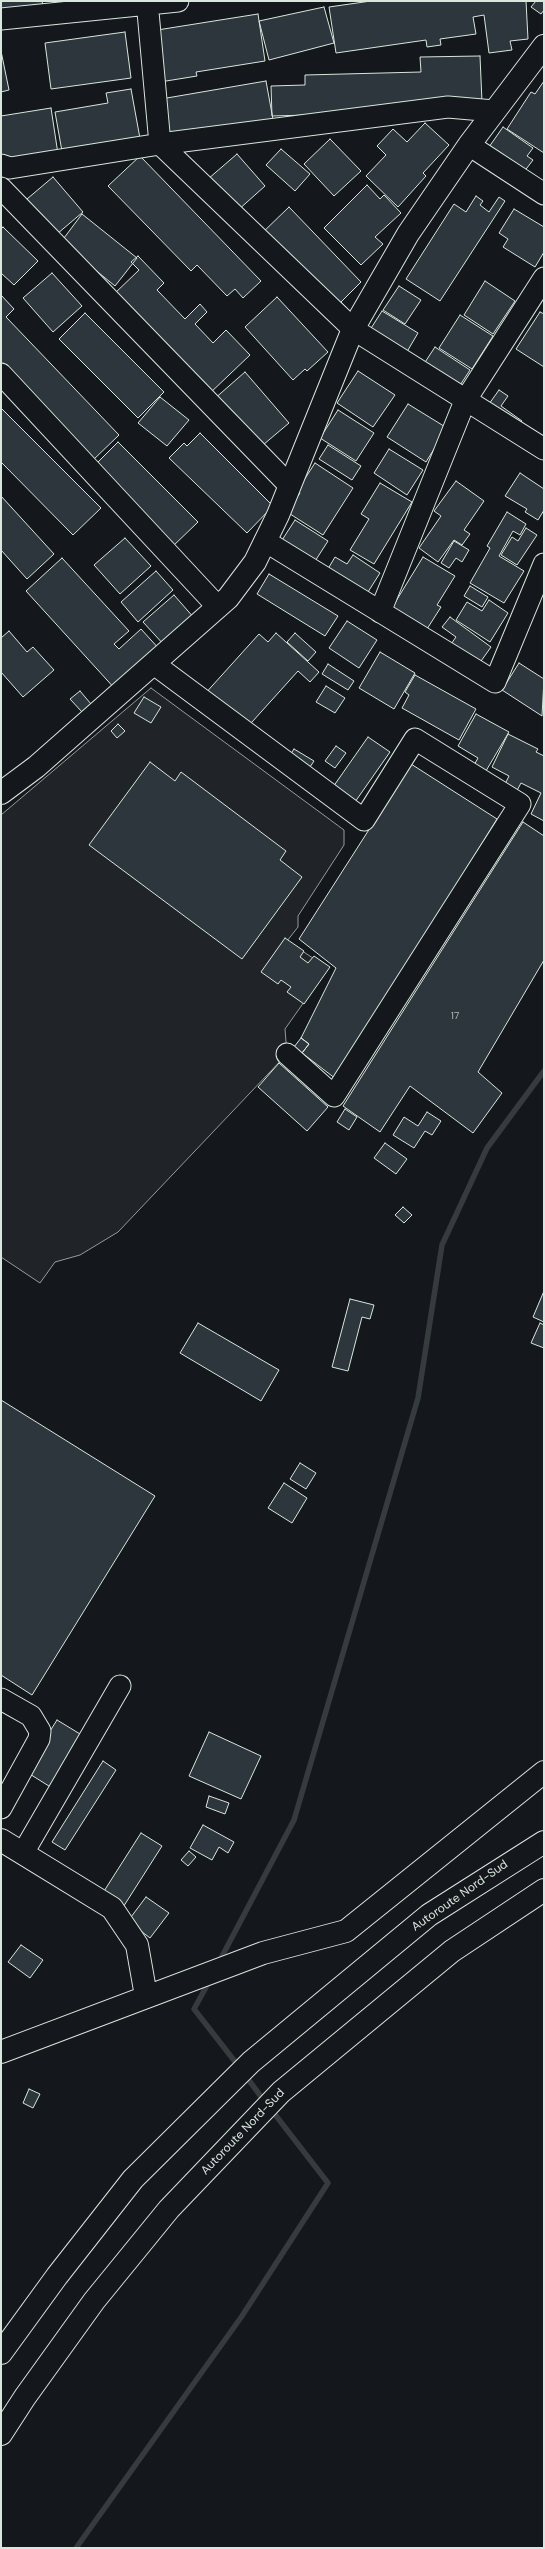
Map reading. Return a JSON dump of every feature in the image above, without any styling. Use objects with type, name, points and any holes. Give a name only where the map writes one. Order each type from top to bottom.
[{"type":"main road","points":[[1,793],[36,768],[228,598],[255,562],[289,485],[353,330],[408,234],[469,145],[544,46]]},
{"type":"main road","points":[[1,2052],[263,1953],[346,1931],[544,1772]]},
{"type":"main road","points":[[1,1840],[112,1908],[137,1945],[146,1996]]},
{"type":"main road","name":"Autoroute Nord-Sud","points":[[1,2353],[57,2276],[132,2179],[252,2062],[429,1916],[544,1842]]},
{"type":"main road","name":"Autoroute Nord-Sud","points":[[1,2434],[25,2397],[104,2288],[169,2209],[281,2092],[452,1951],[544,1890]]},
{"type":"street","points":[[1,19],[178,1]]},
{"type":"street","points":[[147,3],[160,144],[353,330],[544,449]]},
{"type":"street","points":[[1,165],[10,168],[160,144],[448,107],[494,111]]},
{"type":"street","points":[[469,145],[544,194]]},
{"type":"street","points":[[1,188],[289,485]]},
{"type":"street","points":[[380,612],[465,401],[544,278]]},
{"type":"street","points":[[1,374],[218,607]]},
{"type":"street","points":[[265,541],[495,682],[544,564]]},
{"type":"street","points":[[154,664],[364,820],[416,739],[520,804],[334,1096],[287,1054]]},
{"type":"street","points":[[24,1854],[120,1686]]},
{"type":"street","points":[[1,1699],[31,1716],[40,1731],[39,1739],[1,1808]]},
{"type":"shaded area","points":[[151,688],[344,830],[344,845],[298,916],[298,927],[287,941],[328,968],[285,1029],[287,1054],[118,1232],[80,1255],[55,1262],[40,1283],[1,1257],[1,815]]},
{"type":"building","points":[[1,1],[42,1],[45,16],[1,23]]},
{"type":"building","points":[[371,1],[526,1],[528,39],[510,41],[512,50],[489,53],[484,15],[473,17],[476,34],[440,39],[441,45],[427,47],[426,40],[336,53],[329,7]]},
{"type":"building","points":[[536,1],[544,1],[544,10],[541,14],[531,7]]},
{"type":"building","points":[[324,7],[334,43],[269,60],[259,21]]},
{"type":"building","points":[[258,14],[265,61],[196,72],[197,76],[160,82],[151,31]]},
{"type":"building","points":[[125,32],[131,78],[51,89],[45,43]]},
{"type":"building","points":[[1,51],[9,90],[1,92]]},
{"type":"building","points":[[480,56],[482,102],[451,111],[272,116],[271,86],[305,85],[305,75],[421,72],[420,57]]},
{"type":"building","points":[[266,81],[274,125],[169,143],[161,99]]},
{"type":"building","points":[[544,81],[544,153],[507,129],[531,92],[535,94]]},
{"type":"building","points":[[131,89],[141,144],[63,157],[55,112],[108,103],[106,93]]},
{"type":"building","points":[[51,108],[58,154],[1,169],[1,116]]},
{"type":"building","points":[[425,123],[449,145],[423,173],[426,176],[398,207],[366,176],[386,155],[377,146],[393,129],[407,142]]},
{"type":"building","points":[[503,127],[533,148],[527,156],[533,160],[517,181],[482,157]]},
{"type":"building","points":[[330,139],[361,171],[334,196],[304,164]]},
{"type":"building","points":[[281,149],[310,174],[295,191],[266,165]]},
{"type":"building","points":[[237,154],[265,186],[237,211],[208,179]]},
{"type":"building","points":[[140,156],[261,281],[243,298],[235,289],[227,296],[197,265],[191,271],[108,186]]},
{"type":"building","points":[[53,177],[83,212],[57,234],[27,199]]},
{"type":"building","points":[[367,185],[380,199],[384,195],[401,213],[375,237],[383,244],[361,265],[324,228]]},
{"type":"building","points":[[476,196],[483,201],[480,205],[489,212],[499,197],[505,201],[440,301],[406,279],[454,204],[466,212]]},
{"type":"building","points":[[289,207],[361,282],[341,302],[349,311],[259,236]]},
{"type":"building","points":[[514,209],[544,227],[544,252],[535,267],[503,247],[508,239],[499,233]]},
{"type":"building","points":[[82,214],[137,258],[115,286],[61,242]]},
{"type":"building","points":[[3,227],[38,261],[14,285],[1,273],[1,229]]},
{"type":"building","points":[[138,256],[164,283],[157,290],[185,319],[200,304],[207,312],[195,324],[213,343],[226,330],[250,355],[208,395],[112,296],[139,270],[131,262]]},
{"type":"building","points":[[52,273],[82,306],[53,332],[23,298]]},
{"type":"building","points":[[485,281],[515,301],[493,334],[464,315]]},
{"type":"building","points":[[399,286],[421,300],[405,324],[383,310]]},
{"type":"building","points":[[1,295],[14,309],[6,317],[119,435],[91,462],[1,366]]},
{"type":"building","points":[[277,297],[328,352],[307,371],[305,369],[293,380],[245,327]]},
{"type":"building","points":[[382,311],[418,333],[398,367],[361,344]]},
{"type":"building","points":[[540,312],[544,314],[544,367],[516,349]]},
{"type":"building","points":[[85,313],[164,392],[138,418],[59,339]]},
{"type":"building","points":[[460,315],[493,336],[472,369],[439,348]]},
{"type":"building","points":[[435,347],[470,370],[449,402],[414,379]]},
{"type":"building","points":[[358,371],[395,395],[373,427],[337,403]]},
{"type":"building","points":[[245,372],[289,423],[257,450],[213,400]]},
{"type":"building","points":[[499,390],[508,396],[501,406],[522,421],[508,439],[479,418]]},
{"type":"building","points":[[160,397],[189,420],[167,446],[138,423]]},
{"type":"building","points":[[408,404],[447,428],[426,462],[387,437]]},
{"type":"building","points":[[1,408],[101,508],[73,535],[1,462]]},
{"type":"building","points":[[338,410],[374,433],[356,461],[320,438]]},
{"type":"building","points":[[200,433],[273,506],[247,533],[169,458],[184,443],[187,446]]},
{"type":"building","points":[[118,442],[198,522],[171,548],[92,468]]},
{"type":"building","points":[[328,445],[361,466],[352,480],[319,459]]},
{"type":"building","points":[[389,449],[423,470],[407,495],[374,473]]},
{"type":"building","points":[[315,463],[353,488],[323,535],[287,512],[300,493],[297,491]]},
{"type":"building","points":[[520,473],[544,489],[544,510],[538,520],[525,512],[527,509],[505,496]]},
{"type":"building","points":[[456,481],[484,501],[464,530],[470,534],[462,545],[454,540],[438,562],[419,548],[441,516],[434,511]]},
{"type":"building","points":[[380,483],[412,502],[374,564],[350,550],[369,519],[361,514]]},
{"type":"building","points":[[1,496],[54,554],[27,579],[1,550]]},
{"type":"building","points":[[507,512],[526,524],[520,535],[513,531],[499,556],[524,571],[504,603],[470,583],[490,548],[487,546]]},
{"type":"building","points":[[295,520],[328,541],[308,572],[275,551]]},
{"type":"building","points":[[526,528],[537,535],[517,565],[501,555],[512,537],[518,541]]},
{"type":"building","points":[[125,538],[151,566],[120,594],[94,565]]},
{"type":"building","points":[[454,541],[469,550],[462,562],[456,558],[449,568],[441,563]]},
{"type":"building","points":[[353,555],[380,573],[361,603],[322,579],[335,557],[347,564]]},
{"type":"building","points":[[423,557],[455,576],[437,605],[441,607],[420,640],[385,619]]},
{"type":"building","points":[[62,558],[129,631],[114,644],[119,649],[141,629],[161,651],[117,691],[26,591]]},
{"type":"building","points":[[156,571],[173,590],[138,622],[121,602]]},
{"type":"building","points":[[269,574],[338,616],[325,636],[257,594]]},
{"type":"building","points":[[470,586],[488,597],[482,607],[464,596]]},
{"type":"building","points":[[174,595],[195,619],[165,646],[143,622]]},
{"type":"building","points":[[489,600],[508,613],[490,642],[456,620],[467,602],[482,611]]},
{"type":"building","points":[[450,617],[491,647],[474,671],[446,651],[456,637],[442,627]]},
{"type":"building","points":[[347,621],[377,640],[359,668],[329,648]]},
{"type":"building","points":[[9,631],[27,652],[33,647],[54,670],[23,697],[1,672],[1,638]]},
{"type":"building","points":[[276,633],[319,672],[310,682],[298,671],[243,732],[203,696],[259,634],[268,642]]},
{"type":"building","points":[[295,633],[316,652],[308,661],[287,642]]},
{"type":"building","points":[[380,652],[415,673],[394,709],[359,688]]},
{"type":"building","points":[[519,663],[544,679],[542,716],[502,690]]},
{"type":"building","points":[[328,664],[354,681],[348,690],[322,674]]},
{"type":"building","points":[[415,675],[476,709],[459,740],[402,708],[409,695],[405,692]]},
{"type":"building","points":[[326,686],[345,698],[335,713],[316,702]]},
{"type":"building","points":[[80,691],[91,704],[82,712],[70,699]]},
{"type":"building","points":[[144,697],[161,707],[151,723],[134,713]]},
{"type":"building","points":[[476,714],[509,732],[480,781],[469,774],[478,758],[458,746]]},
{"type":"building","points":[[118,724],[125,731],[117,738],[111,731]]},
{"type":"building","points":[[508,734],[538,749],[536,752],[544,756],[544,821],[531,814],[541,793],[521,783],[512,800],[500,794],[509,776],[492,767]]},
{"type":"building","points":[[368,737],[390,752],[355,802],[333,787]]},
{"type":"building","points":[[336,746],[346,753],[335,768],[325,761]]},
{"type":"building","points":[[294,749],[314,761],[308,770],[288,758]]},
{"type":"building","points":[[150,762],[175,781],[181,772],[286,851],[280,860],[302,877],[242,959],[89,845]]},
{"type":"building","points":[[411,764],[497,819],[336,1079],[302,1053],[309,1044],[301,1038],[336,968],[299,939]]},
{"type":"building","points":[[523,822],[544,836],[544,960],[478,1072],[502,1093],[473,1133],[410,1086],[380,1132],[343,1106]]},
{"type":"building","points":[[285,938],[304,951],[300,957],[308,963],[314,956],[330,967],[304,1004],[287,992],[291,987],[281,980],[278,984],[261,972]]},
{"type":"building","points":[[301,1038],[309,1044],[302,1053],[294,1047]]},
{"type":"building","points":[[279,1063],[328,1107],[307,1131],[258,1087]]},
{"type":"building","points":[[345,1109],[357,1117],[349,1130],[337,1122]]},
{"type":"building","points":[[427,1112],[441,1121],[432,1135],[425,1131],[414,1148],[393,1135],[404,1117],[418,1126]]},
{"type":"building","points":[[385,1143],[407,1159],[396,1174],[374,1158]]},
{"type":"building","points":[[403,1207],[412,1215],[404,1223],[395,1215]]},
{"type":"building","points":[[544,1291],[544,1322],[533,1317]]},
{"type":"building","points":[[350,1299],[374,1305],[370,1319],[362,1317],[348,1371],[332,1367]]},
{"type":"building","points":[[198,1323],[279,1370],[261,1401],[180,1353]]},
{"type":"building","points":[[540,1323],[544,1325],[544,1348],[531,1343]]},
{"type":"building","points":[[1,1400],[155,1496],[32,1695],[1,1675]]},
{"type":"building","points":[[300,1463],[316,1473],[306,1489],[290,1479]]},
{"type":"building","points":[[284,1483],[307,1498],[292,1523],[268,1508]]},
{"type":"building","points":[[57,1720],[85,1737],[52,1788],[25,1771]]},
{"type":"building","points":[[209,1732],[261,1756],[241,1799],[189,1776]]},
{"type":"building","points":[[103,1761],[116,1770],[65,1850],[52,1842]]},
{"type":"building","points":[[209,1796],[229,1803],[225,1814],[206,1807]]},
{"type":"building","points":[[203,1825],[234,1842],[228,1853],[219,1847],[212,1860],[190,1848]]},
{"type":"building","points":[[141,1833],[162,1846],[120,1912],[99,1899]]},
{"type":"building","points":[[189,1851],[196,1857],[188,1866],[181,1860]]},
{"type":"building","points":[[146,1897],[169,1913],[150,1938],[128,1921]]},
{"type":"building","points":[[21,1945],[43,1960],[30,1978],[8,1962]]},
{"type":"building","points":[[29,2089],[40,2094],[33,2108],[23,2103]]},
{"type":"waterway","points":[[219,1962],[294,1820],[418,1398],[442,1245],[487,1148],[544,1071]]},
{"type":"waterway","points":[[210,1980],[194,2009],[240,2068]]},
{"type":"waterway","points":[[245,2075],[265,2102]]},
{"type":"waterway","points":[[76,2548],[242,2316],[328,2183],[270,2108]]}]
